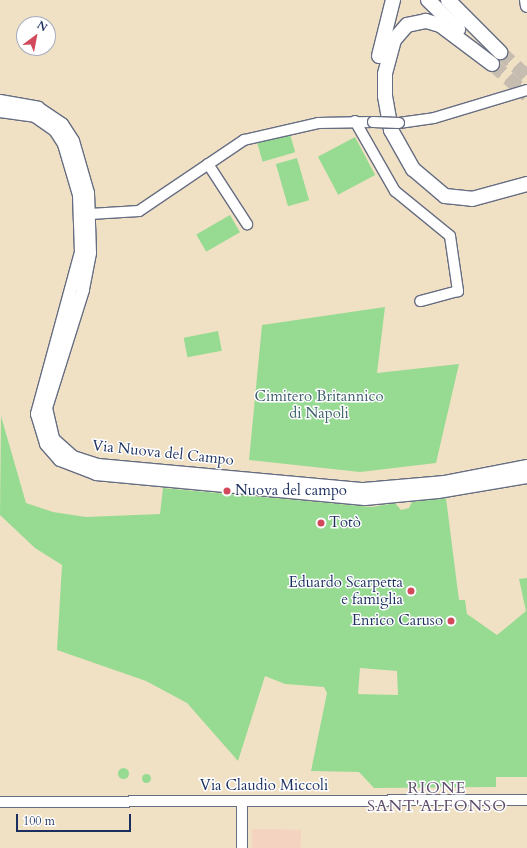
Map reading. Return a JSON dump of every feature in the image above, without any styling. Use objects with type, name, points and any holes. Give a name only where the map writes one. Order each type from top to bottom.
[{"type":"highway","points":[[393,0],[375,85],[378,118],[398,164],[422,192],[452,207],[469,208],[527,195]]},
{"type":"highway","points":[[428,0],[496,58]]},
{"type":"highway","points":[[448,0],[475,27]]},
{"type":"highway","points":[[455,0],[496,58]]},
{"type":"highway","points":[[496,58],[440,25],[426,21],[407,25],[394,40],[386,74],[385,96],[391,130],[413,169],[445,196],[472,199],[527,184]]},
{"type":"main road","points":[[526,0],[527,6]]},
{"type":"main road","name":"Via Nuova del Campo","points":[[0,102],[38,108],[62,124],[76,149],[86,214],[90,253],[83,290],[46,408],[53,439],[73,457],[98,464],[364,489],[445,482],[527,466]]},
{"type":"main road","name":"Via Nuova del Campo","points":[[0,111],[35,116],[55,130],[68,153],[86,214],[81,252],[74,287],[45,374],[37,414],[46,444],[68,465],[96,474],[365,499],[415,495],[527,477]]},
{"type":"main road","points":[[512,469],[527,460]]},
{"type":"street","points":[[86,214],[139,211],[244,140],[318,123],[355,121],[399,123],[434,118],[527,90]]},
{"type":"street","points":[[355,121],[395,191],[450,236],[458,291],[420,301]]},
{"type":"street","points":[[208,164],[247,224]]},
{"type":"street","name":"Via Claudio Miccoli","points":[[0,802],[527,800]]},
{"type":"street","points":[[242,801],[242,848]]},
{"type":"shaded area","points":[[252,829],[301,830],[301,848],[252,848]]},
{"type":"green space","points":[[290,134],[295,152],[263,162],[257,143]]},
{"type":"green space","points":[[355,137],[375,175],[338,195],[318,157]]},
{"type":"green space","points":[[297,158],[309,200],[288,206],[276,164]]},
{"type":"green space","points":[[230,215],[240,232],[206,252],[196,234]]},
{"type":"green space","name":"Cimitero Britannico di Napoli","points":[[385,307],[377,373],[459,364],[436,463],[360,472],[249,460],[262,325]]},
{"type":"green space","points":[[218,331],[222,351],[187,357],[184,338]]},
{"type":"green space","points":[[1,416],[26,503],[53,512],[86,517],[160,514],[163,488],[372,507],[395,503],[401,510],[409,508],[412,502],[446,498],[459,600],[465,600],[467,614],[497,635],[526,611],[519,579],[527,578],[527,777],[496,777],[496,787],[374,788],[359,772],[311,771],[327,693],[324,687],[285,684],[265,676],[238,761],[187,703],[146,681],[57,650],[62,565],[35,548],[0,515]],"holes":[[[360,668],[397,671],[398,695],[358,694]]]},
{"type":"green space","points":[[121,768],[125,768],[127,769],[127,777],[121,778],[118,775],[118,771]]},
{"type":"green space","points":[[144,774],[148,774],[150,778],[148,782],[144,782],[142,780],[142,776]]},
{"type":"tunnel","points":[[500,52],[527,76]]},
{"type":"tunnel","points":[[492,64],[527,95]]},
{"type":"place","name":"Nuova del campo","points":[[227,491]]},
{"type":"place","name":"Totò","points":[[321,523]]},
{"type":"place","name":"Eduardo Scarpetta e famiglia","points":[[411,591]]},
{"type":"place","name":"Enrico Caruso","points":[[451,621]]},
{"type":"district","name":"RIONE SANT'ALFONSO","points":[[437,797]]}]
